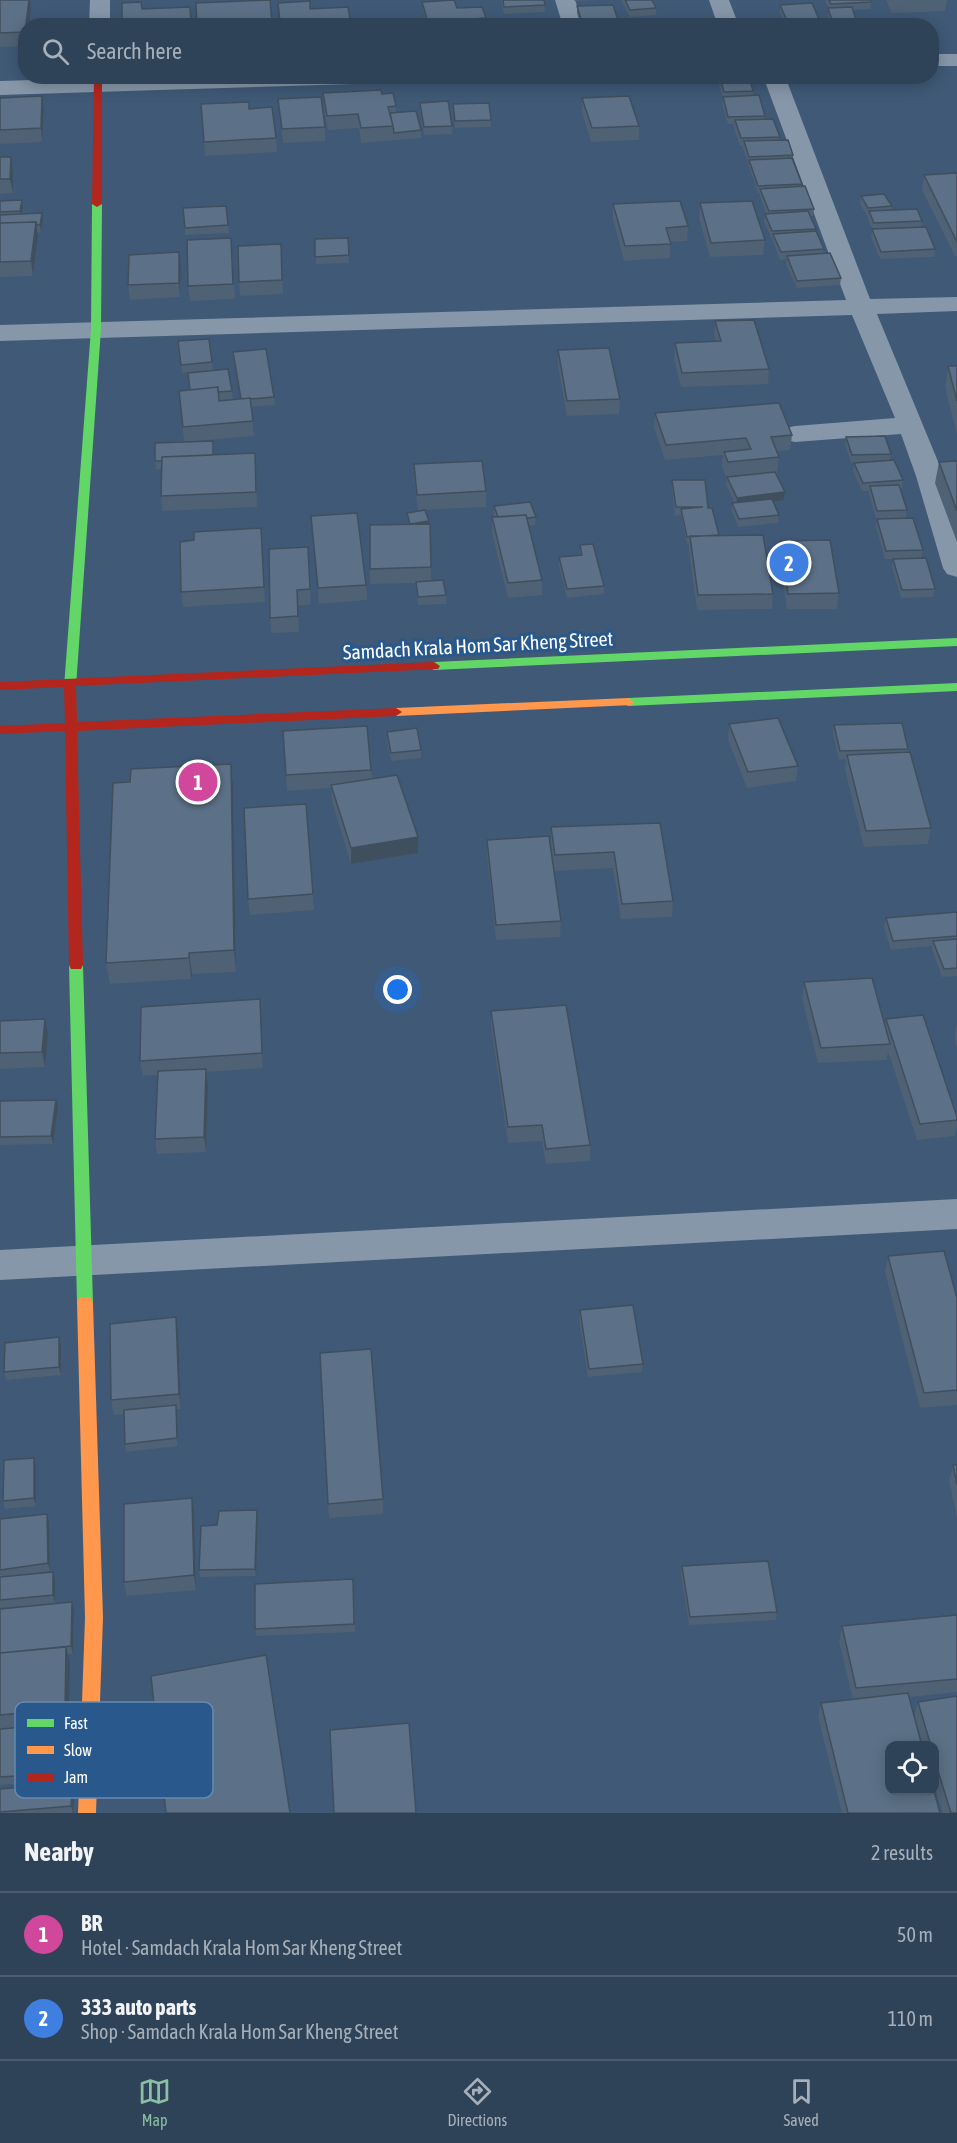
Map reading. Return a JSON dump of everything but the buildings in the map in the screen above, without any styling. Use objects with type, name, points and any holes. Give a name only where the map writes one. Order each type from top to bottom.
[{"type":"street","points":[[99,18],[100,0]]},
{"type":"street","points":[[565,0],[571,18]]},
{"type":"street","points":[[719,0],[726,18]]},
{"type":"street","points":[[939,60],[957,60]]},
{"type":"street","points":[[0,88],[56,84]]},
{"type":"street","points":[[91,1702],[94,1618],[69,728],[70,683],[96,329],[98,84]]},
{"type":"street","points":[[777,84],[930,476],[957,568]]},
{"type":"street","points":[[0,333],[863,309],[957,304]]},
{"type":"street","points":[[795,434],[911,425]]},
{"type":"street","name":"Samdach Krala Hom Sar Kheng Street","points":[[0,686],[957,642]]},
{"type":"street","points":[[0,730],[957,687]]},
{"type":"street","points":[[0,1265],[957,1214]]},
{"type":"street","points":[[87,1813],[88,1798]]},
{"type":"traffic: fast","points":[[70,687],[96,329],[97,204]]},
{"type":"traffic: fast","points":[[434,666],[957,642]]},
{"type":"traffic: fast","points":[[628,702],[957,687]]},
{"type":"traffic: fast","points":[[76,965],[85,1303]]},
{"type":"traffic: slow","points":[[396,712],[628,702]]},
{"type":"traffic: slow","points":[[85,1303],[94,1618],[91,1702]]},
{"type":"traffic: slow","points":[[87,1813],[88,1798]]},
{"type":"traffic: jam","points":[[97,204],[98,84]]},
{"type":"traffic: jam","points":[[0,686],[434,666]]},
{"type":"traffic: jam","points":[[70,687],[76,965]]},
{"type":"traffic: jam","points":[[0,730],[396,712]]},
{"type":"place","name":"333 auto parts","points":[[789,563]]},
{"type":"place","name":"BR","points":[[198,782]]}]
